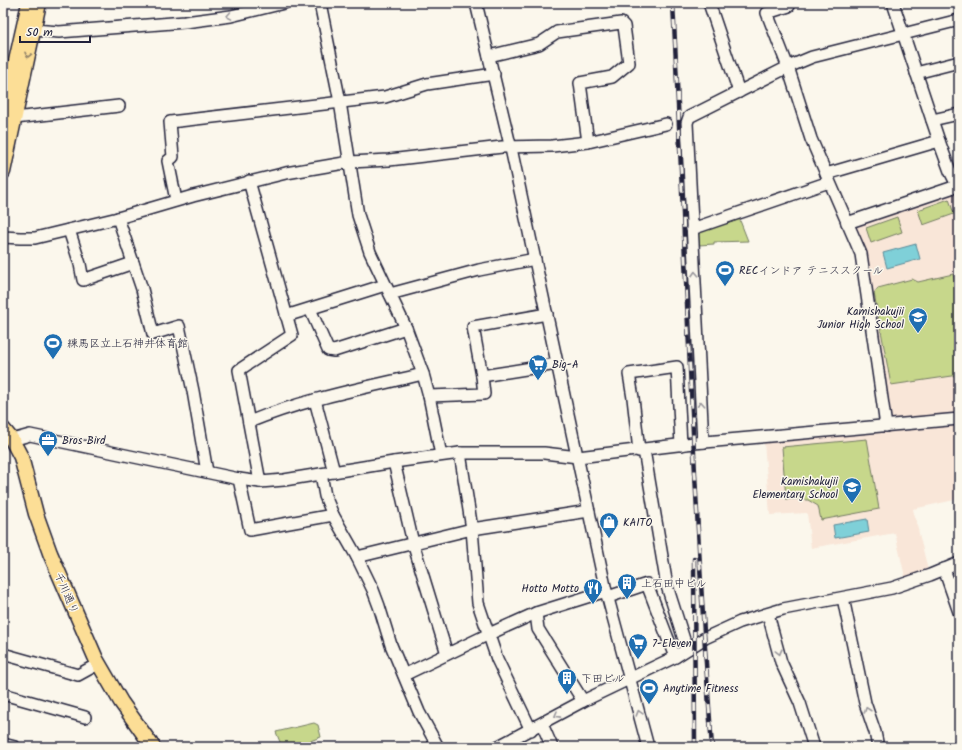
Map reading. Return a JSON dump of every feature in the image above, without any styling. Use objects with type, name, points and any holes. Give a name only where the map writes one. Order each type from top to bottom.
[{"type":"main road","points":[[3,172],[9,118],[29,3]]},
{"type":"main road","points":[[9,118],[34,30],[39,3]]},
{"type":"main road","name":"千川通り","points":[[3,429],[12,440],[21,457],[36,514],[50,553],[98,664],[129,713],[153,747]]},
{"type":"street","points":[[34,30],[59,32],[185,22],[231,16],[281,3]]},
{"type":"street","points":[[320,3],[340,102],[358,215],[370,252],[406,328],[423,374],[429,396],[440,455]]},
{"type":"street","points":[[476,3],[494,74],[607,594],[648,747]]},
{"type":"street","points":[[709,3],[739,92]]},
{"type":"street","points":[[847,223],[958,187],[954,170],[939,141],[893,3]]},
{"type":"street","points":[[789,6],[767,13],[788,68],[811,139],[861,254],[886,426]]},
{"type":"street","points":[[703,442],[692,229],[689,117],[812,57],[959,20]]},
{"type":"street","points":[[489,56],[539,44],[556,32],[621,23],[624,26],[629,63],[612,77],[580,83],[588,142]]},
{"type":"street","points":[[916,73],[959,62]]},
{"type":"street","points":[[176,200],[168,161],[173,157],[170,122],[385,97],[427,84],[494,74]]},
{"type":"street","points":[[9,118],[119,106]]},
{"type":"street","points":[[932,120],[959,114]]},
{"type":"street","points":[[3,237],[35,238],[118,218],[176,200],[249,181],[350,162],[389,160],[510,147],[552,146],[588,142],[666,124]]},
{"type":"street","points":[[692,229],[827,178],[939,141]]},
{"type":"street","points":[[249,181],[292,335],[239,370],[260,482]]},
{"type":"street","points":[[118,218],[142,288],[153,334],[179,326],[193,391],[207,472]]},
{"type":"street","points":[[69,230],[80,264],[83,280],[133,263]]},
{"type":"street","points":[[286,316],[387,289],[535,259]]},
{"type":"street","points":[[310,309],[328,350],[334,351],[406,328]]},
{"type":"street","points":[[429,396],[484,394],[473,327],[547,314]]},
{"type":"street","points":[[482,376],[557,364]]},
{"type":"street","points":[[681,445],[676,367],[629,374],[641,450],[667,586],[687,649]]},
{"type":"street","points":[[248,422],[266,414],[315,400],[423,374]]},
{"type":"street","points":[[315,400],[334,472]]},
{"type":"street","points":[[12,440],[30,435],[239,479],[260,482],[284,480],[460,453],[544,452],[578,457],[703,442],[959,419]]},
{"type":"street","points":[[460,453],[472,530],[478,603],[498,659],[531,730]]},
{"type":"street","points":[[394,462],[413,543],[447,654]]},
{"type":"street","points":[[321,474],[325,496],[333,515],[357,557],[373,590],[391,645],[419,712],[438,747]]},
{"type":"street","points":[[239,479],[250,530],[333,515]]},
{"type":"street","points":[[357,557],[472,530],[589,511]]},
{"type":"street","points":[[497,747],[583,701],[740,622],[783,609],[892,588],[959,563]]},
{"type":"street","points":[[944,569],[959,612]]},
{"type":"street","points":[[404,675],[488,634],[536,613],[647,584],[675,656]]},
{"type":"street","points":[[843,598],[865,703],[875,732],[878,747]]},
{"type":"street","points":[[536,613],[538,629],[583,701]]},
{"type":"street","points":[[768,614],[782,662],[800,703],[814,747]]},
{"type":"street","points":[[4,657],[78,675],[98,664]]},
{"type":"street","points":[[3,694],[85,717]]},
{"type":"street","points":[[542,724],[552,747]]},
{"type":"street","points":[[3,744],[15,747]]},
{"type":"shaded area","name":"Kamishakujii Junior High School","points":[[951,193],[956,194],[959,199],[959,414],[890,420],[866,253],[856,225]]},
{"type":"shaded area","name":"Kamishakujii Elementary School","points":[[959,424],[959,499],[913,509],[928,570],[905,577],[895,533],[811,548],[807,513],[770,515],[764,442]]},
{"type":"green space","points":[[949,199],[954,214],[923,225],[918,210]]},
{"type":"green space","points":[[897,217],[902,232],[871,243],[866,228]]},
{"type":"green space","points":[[739,218],[748,241],[714,242],[714,244],[699,245],[698,234],[701,231]]},
{"type":"green space","points":[[953,274],[959,304],[959,375],[891,385],[874,293],[878,288],[912,279],[918,282]]},
{"type":"green space","points":[[867,439],[879,509],[821,520],[818,506],[808,500],[786,499],[782,447]]},
{"type":"green space","points":[[314,723],[318,725],[321,737],[294,747],[282,747],[276,732]]},
{"type":"water","points":[[916,244],[920,259],[887,268],[883,253]]},
{"type":"water","points":[[867,519],[869,532],[835,538],[833,525]]},
{"type":"railway","points":[[673,3],[695,468],[705,654],[712,747]]},
{"type":"railway","points":[[694,559],[695,747]]},
{"type":"place","name":"RECインドア テニススクール","points":[[725,287]]},
{"type":"place","name":"Kamishakujii Junior High School","points":[[918,334]]},
{"type":"place","name":"練馬区立上石神井体育館","points":[[53,360]]},
{"type":"place","name":"Big-A","points":[[538,381]]},
{"type":"place","name":"Bros Bird","points":[[48,457]]},
{"type":"place","name":"Kamishakujii Elementary School","points":[[852,504]]},
{"type":"place","name":"KAITO","points":[[609,539]]},
{"type":"place","name":"上石田中ビル","points":[[627,600]]},
{"type":"place","name":"Hotto Motto","points":[[593,605]]},
{"type":"place","name":"7-Eleven","points":[[638,660]]},
{"type":"place","name":"下田ビル","points":[[567,695]]},
{"type":"place","name":"Anytime Fitness","points":[[649,705]]}]
